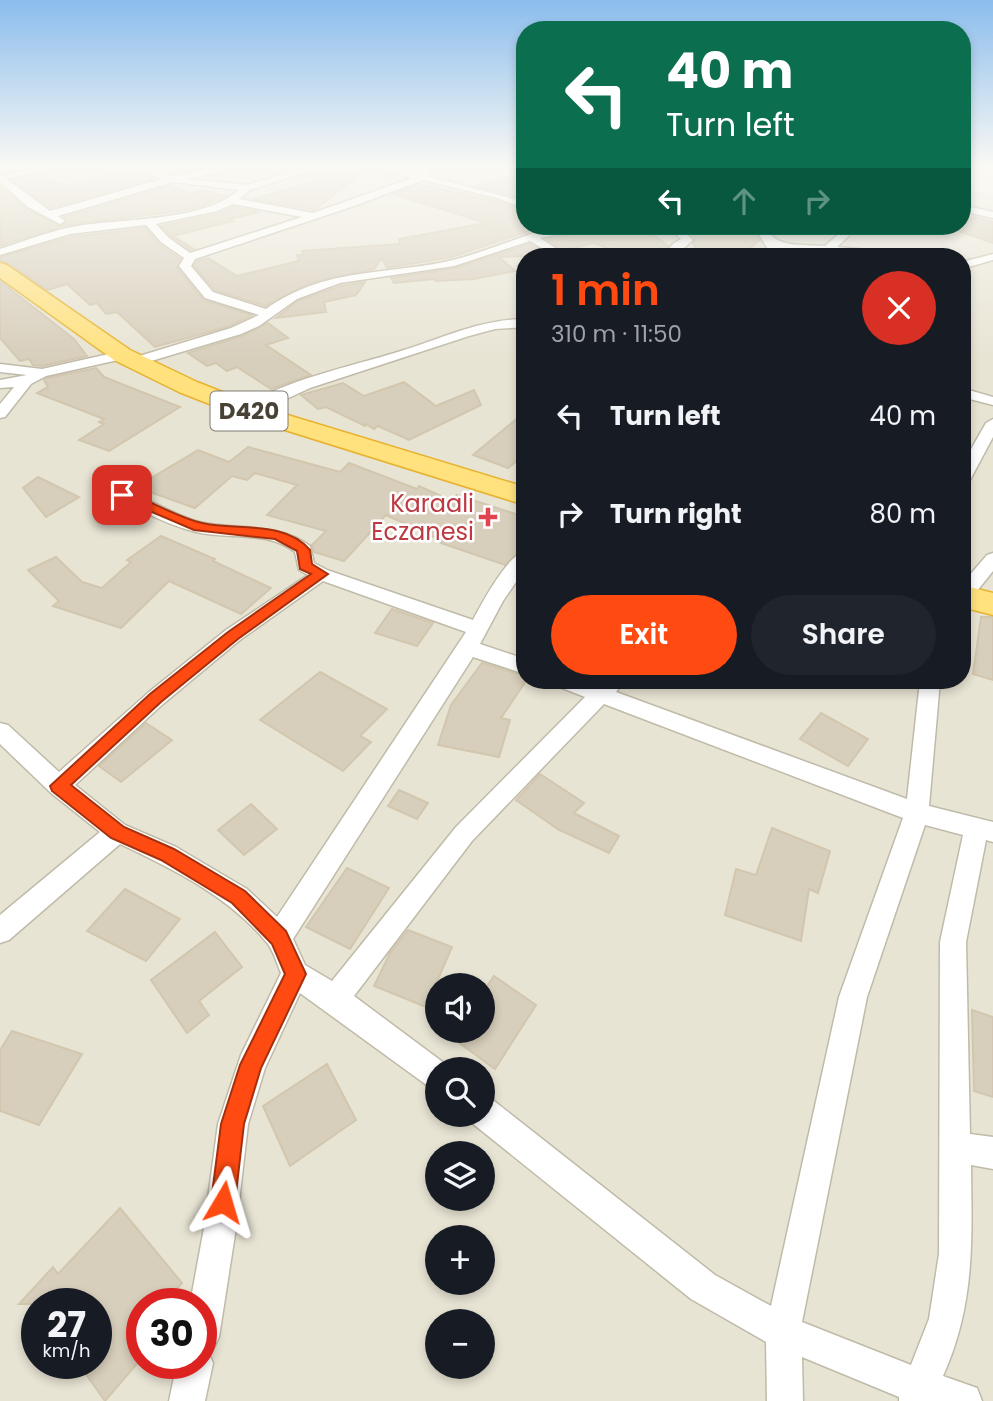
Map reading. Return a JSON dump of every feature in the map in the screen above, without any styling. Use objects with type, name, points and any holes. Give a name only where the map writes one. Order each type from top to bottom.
[{"type":"highway","name":"D420","points":[[0,254],[99,323],[139,357]]},
{"type":"highway","name":"D420","points":[[5,276],[188,387],[516,477]]},
{"type":"highway","name":"D420","points":[[257,406],[516,493]]},
{"type":"highway","points":[[971,604],[993,625]]},
{"type":"street","points":[[0,254],[75,230]]},
{"type":"street","points":[[156,230],[189,257]]},
{"type":"street","points":[[189,257],[270,230]]},
{"type":"street","points":[[0,368],[42,373],[139,357],[236,331],[255,323],[293,296],[338,280],[454,263],[535,235]]},
{"type":"street","points":[[675,248],[688,240],[682,235]]},
{"type":"street","points":[[764,235],[774,244],[828,248],[843,235]]},
{"type":"street","points":[[531,237],[549,248]]},
{"type":"street","points":[[774,244],[775,248]]},
{"type":"street","points":[[189,257],[190,262],[185,267],[209,295],[266,313]]},
{"type":"street","points":[[971,263],[993,257]]},
{"type":"street","points":[[257,406],[490,326],[516,324]]},
{"type":"street","points":[[0,384],[26,381],[42,373]]},
{"type":"street","points":[[0,414],[26,381]]},
{"type":"street","points":[[971,395],[993,401]]},
{"type":"street","points":[[971,463],[993,423]]},
{"type":"street","points":[[122,495],[199,527],[276,535],[289,539],[304,550],[305,566],[473,639],[516,662]]},
{"type":"street","points":[[971,598],[993,559]]},
{"type":"street","points":[[279,937],[473,639],[516,567]]},
{"type":"street","points":[[59,786],[156,698],[233,635],[321,574]]},
{"type":"street","points":[[335,999],[464,834],[607,689]]},
{"type":"street","points":[[614,689],[917,813],[984,831],[953,942],[956,1254],[952,1298],[940,1342],[918,1394]]},
{"type":"street","points":[[785,1401],[783,1332],[853,997],[917,813],[929,689]]},
{"type":"street","points":[[0,732],[59,786],[117,832],[167,855],[238,897],[279,937],[295,974],[335,999],[425,1066]]},
{"type":"street","points":[[0,931],[117,832]]},
{"type":"street","points":[[210,1288],[233,1124],[251,1065],[295,974]]},
{"type":"street","points":[[495,1122],[703,1287],[783,1332],[918,1394],[964,1401]]},
{"type":"street","points":[[954,1147],[993,1153]]},
{"type":"street","points":[[187,1401],[192,1379]]},
{"type":"shaded area","points":[[0,230],[516,230],[516,235],[971,235],[971,230],[993,230],[993,1401],[0,1401]]},
{"type":"building","points":[[0,230],[49,230],[0,246]]},
{"type":"building","points":[[147,230],[159,244],[180,259],[177,268],[203,300],[252,315],[230,326],[155,347],[117,312],[106,314],[97,303],[90,305],[67,284],[48,290],[8,263],[0,261],[0,257],[71,237]]},
{"type":"building","points":[[165,230],[195,230],[173,236],[194,249],[190,250]]},
{"type":"building","points":[[446,230],[516,230],[517,235],[452,257],[387,268],[382,258],[374,269],[310,283],[266,306],[215,290],[194,266],[197,261],[208,258],[237,276],[299,261],[297,255],[303,255],[302,251],[400,244],[399,239]]},
{"type":"building","points":[[971,230],[993,230],[993,243],[970,235]]},
{"type":"building","points":[[566,235],[653,235],[668,246],[607,248],[593,243],[575,248],[560,248],[547,239]]},
{"type":"building","points":[[692,235],[757,235],[760,240],[750,248],[696,248],[693,243],[695,238]]},
{"type":"building","points":[[530,244],[537,248],[518,248]]},
{"type":"building","points":[[516,248],[516,256],[499,257],[515,271],[474,279],[394,283],[391,278],[455,268]]},
{"type":"building","points":[[0,281],[74,339],[87,356],[42,366],[33,365],[29,359],[20,361],[0,338]]},
{"type":"building","points":[[365,282],[356,295],[324,302],[326,312],[276,318],[298,301],[341,286]]},
{"type":"building","points":[[268,323],[288,338],[266,345],[311,375],[271,389],[237,367],[227,371],[216,363],[207,366],[188,353],[242,336]]},
{"type":"building","points":[[96,368],[104,377],[180,407],[109,451],[79,440],[104,424],[99,422],[104,419],[37,393],[48,387],[44,380],[47,378]]},
{"type":"building","points":[[404,382],[436,406],[474,390],[481,405],[409,440],[378,426],[374,429],[366,424],[365,426],[326,407],[318,409],[301,395],[343,383],[364,396]]},
{"type":"building","points":[[516,419],[516,461],[508,468],[473,455]]},
{"type":"building","points":[[248,447],[340,472],[349,463],[417,489],[419,486],[452,501],[457,495],[516,514],[516,556],[505,565],[441,543],[443,541],[386,515],[344,561],[314,552],[312,545],[326,531],[267,515],[297,485],[255,473],[247,480],[232,476],[195,508],[136,487],[198,450],[229,462]]},
{"type":"building","points":[[38,477],[79,497],[46,517],[23,488]]},
{"type":"building","points":[[161,536],[215,559],[213,561],[271,588],[241,614],[169,581],[121,628],[53,606],[59,601],[28,570],[56,557],[82,582],[102,588],[131,562],[127,560]]},
{"type":"building","points":[[392,609],[433,623],[417,646],[375,633]]},
{"type":"building","points":[[981,617],[993,617],[993,680],[973,674]]},
{"type":"building","points":[[482,663],[516,673],[516,689],[521,689],[501,718],[510,720],[499,757],[438,745],[451,705]]},
{"type":"building","points":[[320,672],[387,709],[360,736],[371,742],[343,771],[260,720]]},
{"type":"building","points":[[821,713],[868,739],[848,766],[800,739]]},
{"type":"building","points":[[146,723],[172,740],[121,782],[99,766]]},
{"type":"building","points":[[540,774],[584,803],[574,813],[619,836],[609,853],[559,830],[516,800]]},
{"type":"building","points":[[399,790],[428,803],[417,819],[388,806]]},
{"type":"building","points":[[251,804],[277,829],[244,855],[218,830]]},
{"type":"building","points":[[772,828],[830,851],[818,893],[809,889],[801,941],[725,915],[736,869],[756,875]]},
{"type":"building","points":[[347,868],[389,888],[350,949],[306,927]]},
{"type":"building","points":[[125,889],[180,919],[146,961],[87,931]]},
{"type":"building","points":[[408,930],[452,947],[441,973],[425,973],[425,1007],[374,986],[390,953]]},
{"type":"building","points":[[215,932],[242,967],[199,1001],[209,1015],[187,1033],[151,980]]},
{"type":"building","points":[[495,977],[536,1005],[495,1069],[495,1057],[479,1057],[459,1043],[495,1043]]},
{"type":"building","points":[[972,1010],[993,1017],[993,1097],[974,1091]]},
{"type":"building","points":[[12,1031],[82,1054],[39,1125],[0,1111],[0,1050]]},
{"type":"building","points":[[327,1064],[356,1120],[290,1166],[263,1106]]},
{"type":"building","points":[[120,1208],[182,1283],[178,1288],[126,1288],[126,1377],[105,1401],[89,1379],[112,1379],[112,1288],[34,1288],[53,1267],[58,1274]]},
{"type":"place","name":"Karaali Eczanesi","points":[[488,517]]},
{"type":"route","points":[[122,495],[199,527],[276,535],[289,539],[304,550],[305,566],[321,574],[233,635],[156,698],[59,786],[117,832],[167,855],[238,897],[279,937],[295,974],[251,1065],[233,1124],[223,1202]]}]
